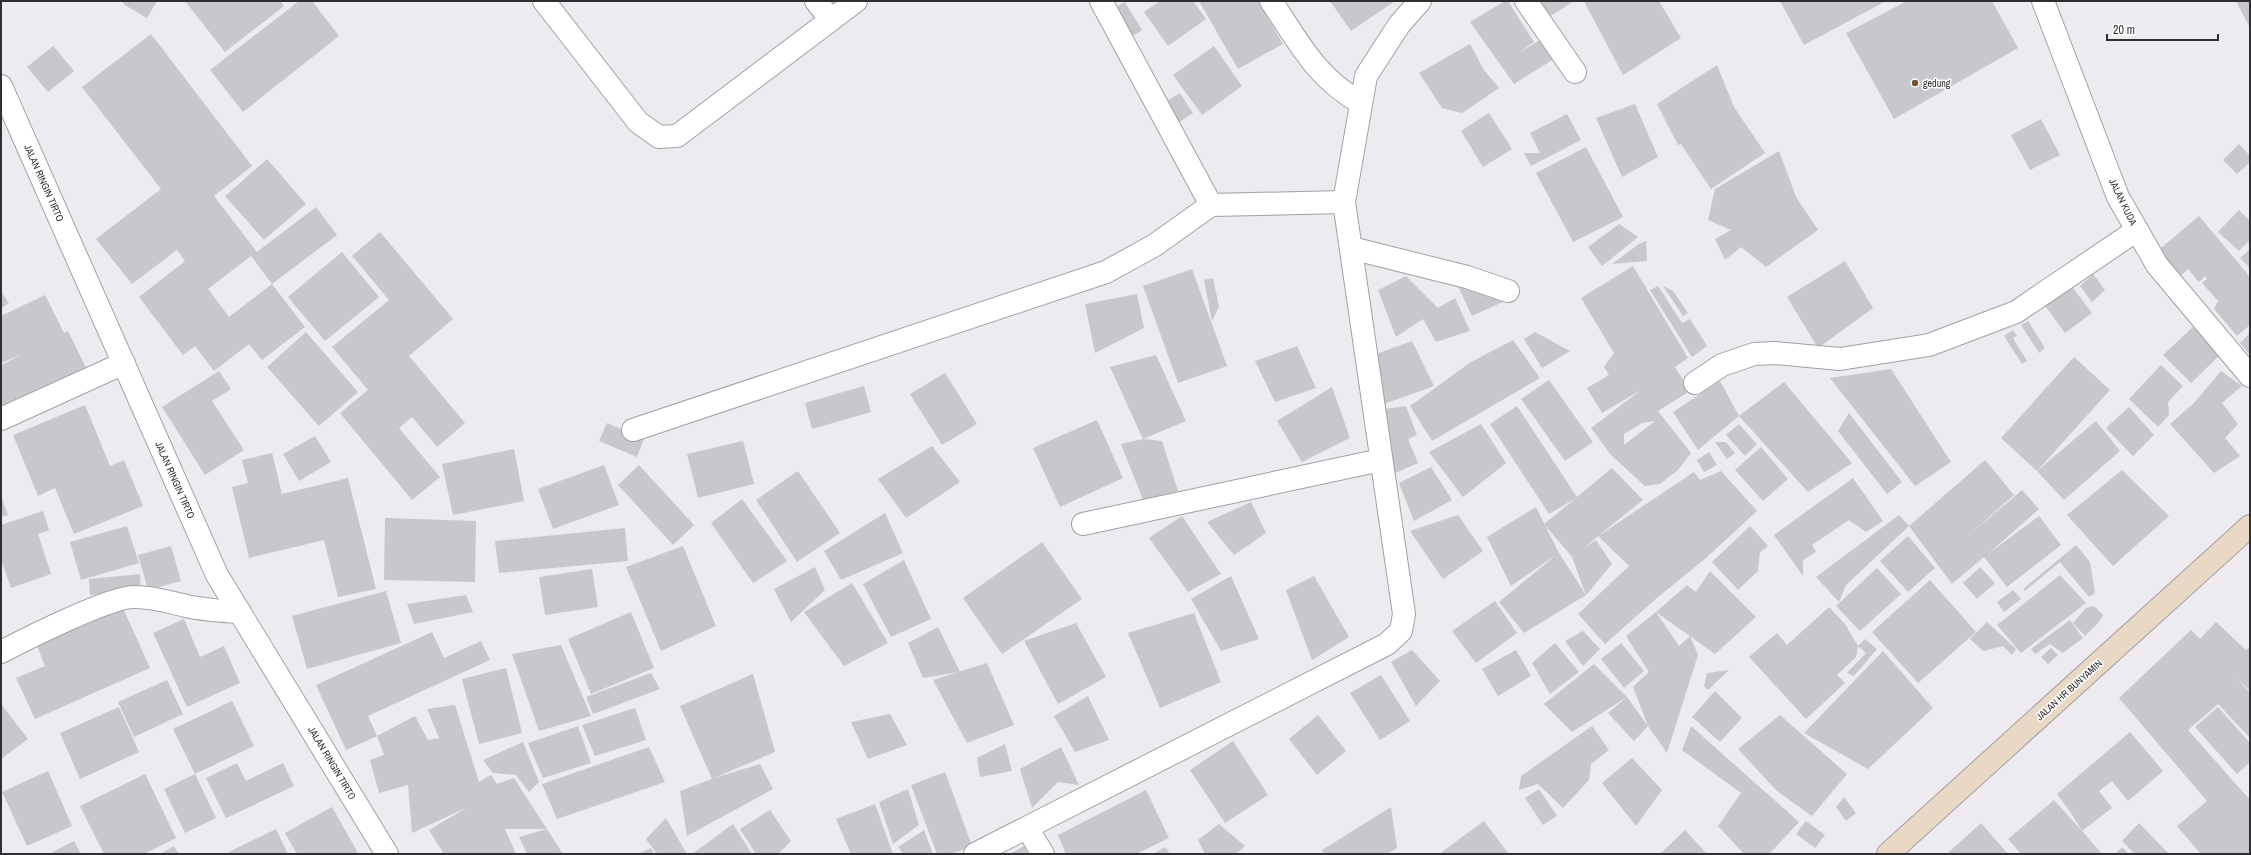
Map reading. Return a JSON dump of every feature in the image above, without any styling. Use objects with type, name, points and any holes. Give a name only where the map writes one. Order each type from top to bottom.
[{"type":"main road","name":"JALAN HR BUNYAMIN","points":[[1888,854],[2250,526]]},
{"type":"street","points":[[544,1],[638,122],[659,137],[677,136],[856,1]]},
{"type":"street","points":[[816,1],[831,20]]},
{"type":"street","points":[[1100,1],[1211,205]]},
{"type":"street","points":[[1271,1],[1302,51],[1343,93],[1361,103]]},
{"type":"street","points":[[975,854],[1387,644],[1401,631],[1404,614],[1344,202],[1366,76],[1399,25],[1420,1]]},
{"type":"street","points":[[1526,1],[1575,72]]},
{"type":"street","name":"JALAN KUDA","points":[[2043,1],[2118,197],[2157,265],[2250,376]]},
{"type":"street","name":"JALAN RINGIN TIRTO","points":[[1,86],[217,575],[387,854]]},
{"type":"street","points":[[633,430],[1106,272],[1156,245],[1211,205],[1344,202]]},
{"type":"street","points":[[1695,384],[1722,365],[1754,354],[1775,353],[1840,359],[1928,345],[2016,312],[2137,230]]},
{"type":"street","points":[[1351,248],[1467,277],[1508,291]]},
{"type":"street","points":[[1,419],[124,363]]},
{"type":"street","points":[[1083,524],[1381,460]]},
{"type":"street","points":[[1,652],[96,608],[135,597],[163,600],[186,606],[240,612]]},
{"type":"street","points":[[1027,828],[1043,854]]},
{"type":"building","points":[[125,1],[157,1],[147,18],[123,4]]},
{"type":"building","points":[[185,1],[280,1],[284,6],[225,52]]},
{"type":"building","points":[[299,1],[312,1],[339,36],[243,112],[210,70]]},
{"type":"building","points":[[1160,1],[1193,1],[1206,19],[1168,46],[1144,12]]},
{"type":"building","points":[[1199,1],[1258,1],[1283,44],[1238,69]]},
{"type":"building","points":[[1330,1],[1395,1],[1351,31]]},
{"type":"building","points":[[1505,1],[1508,1],[1534,42],[1517,54],[1545,37],[1557,57],[1514,84],[1470,22]]},
{"type":"building","points":[[1536,1],[1570,1],[1571,3],[1547,18]]},
{"type":"building","points":[[1584,1],[1659,1],[1681,38],[1623,75]]},
{"type":"building","points":[[1780,1],[1886,1],[1804,45]]},
{"type":"building","name":"gedung","points":[[1907,1],[1992,1],[2018,48],[1894,119],[1846,33]]},
{"type":"building","points":[[2236,1],[2250,1],[2250,28]]},
{"type":"building","points":[[1125,2],[1142,30],[1130,38],[1112,9]]},
{"type":"building","points":[[151,34],[252,166],[214,196],[257,252],[316,207],[337,235],[272,284],[305,327],[262,360],[249,344],[214,371],[195,346],[183,355],[139,297],[185,261],[177,250],[132,284],[96,239],[161,189],[82,87]],"holes":[[[251,256],[272,284],[229,317],[208,289]]]},
{"type":"building","points":[[1470,44],[1484,70],[1499,88],[1462,113],[1442,108],[1419,73]]},
{"type":"building","points":[[53,46],[74,71],[48,92],[27,67]]},
{"type":"building","points":[[1214,46],[1242,86],[1202,115],[1173,75]]},
{"type":"building","points":[[1717,65],[1734,107],[1765,153],[1711,189],[1681,144],[1678,145],[1657,104]]},
{"type":"building","points":[[1180,93],[1193,113],[1178,123],[1165,102]]},
{"type":"building","points":[[1635,104],[1658,157],[1622,177],[1596,118]]},
{"type":"building","points":[[1489,113],[1512,149],[1483,167],[1461,131]]},
{"type":"building","points":[[1567,114],[1581,140],[1531,166],[1524,153],[1540,153],[1530,133]]},
{"type":"building","points":[[2041,119],[2060,155],[2030,170],[2011,135]]},
{"type":"building","points":[[2239,144],[2250,156],[2250,162],[2237,174],[2223,160]]},
{"type":"building","points":[[1586,147],[1623,217],[1573,242],[1536,173]]},
{"type":"building","points":[[1779,151],[1796,197],[1818,230],[1766,267],[1741,247],[1725,260],[1715,239],[1731,230],[1708,220],[1715,189]]},
{"type":"building","points":[[267,159],[306,204],[264,240],[225,196]]},
{"type":"building","points":[[2239,210],[2250,221],[2250,240],[2239,251],[2218,232]]},
{"type":"building","points":[[2199,216],[2250,277],[2250,325],[2237,336],[2214,309],[2218,301],[2202,283],[2207,279],[2205,276],[2199,282],[2188,269],[2178,278],[2168,267],[2161,248]]},
{"type":"building","points":[[1619,224],[1638,237],[1602,266],[1588,247]]},
{"type":"building","points":[[380,232],[453,319],[409,356],[465,423],[437,447],[412,417],[399,428],[440,477],[412,500],[340,413],[368,390],[332,347],[389,300],[352,256]]},
{"type":"building","points":[[1646,241],[1647,261],[1612,264],[1639,244]]},
{"type":"building","points":[[2250,249],[2250,268],[2240,258]]},
{"type":"building","points":[[342,252],[379,297],[325,341],[288,297]]},
{"type":"building","points":[[1845,261],[1873,308],[1818,348],[1787,297]]},
{"type":"building","points":[[1633,266],[1688,358],[1675,367],[1690,391],[1658,411],[1691,453],[1678,470],[1660,484],[1645,486],[1611,455],[1591,428],[1641,390],[1602,413],[1587,388],[1609,375],[1604,367],[1614,353],[1581,298]],"holes":[[[1655,421],[1624,445],[1624,434],[1642,423]]]},
{"type":"building","points":[[1192,269],[1227,366],[1178,383],[1143,286]]},
{"type":"building","points":[[2093,274],[2105,290],[2092,302],[2080,286]]},
{"type":"building","points":[[1406,276],[1438,308],[1455,298],[1470,331],[1436,342],[1423,319],[1396,337],[1378,290]]},
{"type":"building","points":[[1213,278],[1219,307],[1212,321],[1204,280]]},
{"type":"building","points":[[1456,282],[1505,301],[1472,316]]},
{"type":"building","points":[[2069,283],[2092,313],[2065,333],[2043,303]]},
{"type":"building","points":[[1658,286],[1682,323],[1690,319],[1707,346],[1692,357],[1650,290]]},
{"type":"building","points":[[1663,286],[1673,291],[1688,313],[1683,316]]},
{"type":"building","points":[[1,292],[9,303],[1,308]]},
{"type":"building","points":[[1137,294],[1144,328],[1095,353],[1085,304]]},
{"type":"building","points":[[45,295],[64,333],[68,331],[89,374],[1,416],[1,365],[23,354],[1,363],[1,316]]},
{"type":"building","points":[[2028,321],[2045,348],[2039,353],[2021,325]]},
{"type":"building","points":[[2193,327],[2220,355],[2191,383],[2163,355]]},
{"type":"building","points":[[2013,330],[2017,336],[2013,338],[2027,361],[2022,364],[2004,336]]},
{"type":"building","points":[[306,332],[358,392],[319,426],[267,367]]},
{"type":"building","points":[[1535,332],[1570,351],[1542,368],[1524,339]]},
{"type":"building","points":[[2250,333],[2250,355],[2240,343]]},
{"type":"building","points":[[1513,340],[1540,378],[1432,441],[1410,406],[1471,362]]},
{"type":"building","points":[[1412,341],[1434,386],[1384,404],[1376,354]]},
{"type":"building","points":[[1297,346],[1316,388],[1275,402],[1255,361]]},
{"type":"building","points":[[1156,355],[1186,421],[1143,439],[1110,367]]},
{"type":"building","points":[[2074,357],[2110,390],[2037,471],[2001,438]]},
{"type":"building","points":[[2161,365],[2183,386],[2168,402],[2169,415],[2158,427],[2129,399]]},
{"type":"building","points":[[1891,369],[1951,462],[1915,486],[1830,378]]},
{"type":"building","points":[[219,371],[231,389],[212,401],[244,450],[205,475],[162,407]]},
{"type":"building","points":[[2221,371],[2242,386],[2222,403],[2238,424],[2225,438],[2240,456],[2214,473],[2170,424],[2194,403]]},
{"type":"building","points":[[945,373],[977,424],[942,445],[910,394]]},
{"type":"building","points":[[1549,380],[1593,442],[1565,461],[1521,399]]},
{"type":"building","points":[[1720,381],[1739,416],[1698,450],[1673,412]]},
{"type":"building","points":[[1784,382],[1852,463],[1808,492],[1739,416]]},
{"type":"building","points":[[864,386],[871,412],[812,429],[805,403]]},
{"type":"building","points":[[1332,387],[1350,438],[1302,462],[1277,421]]},
{"type":"building","points":[[85,405],[110,466],[124,460],[143,506],[74,534],[55,488],[38,496],[13,435]]},
{"type":"building","points":[[1406,406],[1417,435],[1408,439],[1418,463],[1391,475],[1384,409]]},
{"type":"building","points":[[1517,406],[1577,497],[1612,468],[1643,500],[1583,549],[1596,540],[1612,564],[1586,595],[1572,557],[1544,524],[1576,498],[1549,514],[1490,424]]},
{"type":"building","points":[[2129,407],[2154,435],[2133,456],[2106,428]]},
{"type":"building","points":[[1849,413],[1902,482],[1887,494],[1838,431]]},
{"type":"building","points":[[1097,420],[1123,478],[1060,507],[1033,448]]},
{"type":"building","points":[[2096,421],[2120,451],[2064,500],[2037,471]]},
{"type":"building","points":[[607,423],[644,439],[637,457],[599,441]]},
{"type":"building","points":[[1481,424],[1506,463],[1463,497],[1429,452]]},
{"type":"building","points":[[1739,424],[1757,444],[1745,456],[1726,435]]},
{"type":"building","points":[[315,436],[331,462],[299,481],[283,454]]},
{"type":"building","points":[[1143,439],[1162,441],[1178,491],[1143,500],[1121,444]]},
{"type":"building","points":[[743,441],[754,484],[698,498],[687,454]]},
{"type":"building","points":[[1715,442],[1726,442],[1735,453],[1727,459]]},
{"type":"building","points":[[932,446],[960,482],[906,518],[878,479]]},
{"type":"building","points":[[1761,447],[1788,479],[1763,501],[1735,470]]},
{"type":"building","points":[[514,449],[524,501],[453,515],[442,464]]},
{"type":"building","points":[[1709,452],[1717,465],[1704,472],[1697,460]]},
{"type":"building","points":[[272,453],[282,494],[348,478],[376,589],[338,597],[324,540],[249,558],[232,487],[248,483],[242,460]]},
{"type":"building","points":[[1985,460],[2014,495],[1964,539],[2022,490],[2039,509],[1988,554],[2039,516],[2061,545],[2007,587],[1984,557],[1952,584],[1909,526]]},
{"type":"building","points":[[604,465],[619,505],[553,529],[538,489]]},
{"type":"building","points":[[639,465],[694,525],[673,545],[618,485]]},
{"type":"building","points":[[1431,467],[1452,500],[1414,521],[1399,483]]},
{"type":"building","points":[[2122,470],[2169,516],[2113,566],[2067,515]]},
{"type":"building","points":[[798,471],[840,533],[797,562],[756,500]]},
{"type":"building","points":[[1721,471],[1757,511],[1706,558],[1658,597],[1605,644],[1578,614],[1629,566],[1598,536],[1694,472],[1700,480]]},
{"type":"building","points":[[1853,478],[1883,521],[1866,532],[1849,520],[1812,545],[1816,552],[1803,560],[1803,576],[1774,535]]},
{"type":"building","points":[[1,496],[8,515],[1,517]]},
{"type":"building","points":[[742,499],[787,561],[753,583],[711,523]]},
{"type":"building","points":[[1251,502],[1266,533],[1234,555],[1207,522]]},
{"type":"building","points":[[1536,507],[1559,553],[1586,595],[1524,633],[1499,602],[1556,555],[1511,586],[1487,537]]},
{"type":"building","points":[[43,511],[49,530],[38,534],[51,574],[11,588],[1,559],[1,525]]},
{"type":"building","points":[[885,513],[903,553],[841,580],[824,551]]},
{"type":"building","points":[[1458,515],[1483,551],[1443,579],[1410,531]]},
{"type":"building","points":[[1899,515],[1909,526],[1846,585],[1839,602],[1816,577]]},
{"type":"building","points":[[1182,516],[1221,574],[1188,592],[1149,538]]},
{"type":"building","points":[[385,518],[476,521],[475,582],[384,580]]},
{"type":"building","points":[[127,526],[139,563],[81,580],[70,542]]},
{"type":"building","points":[[1750,526],[1768,546],[1760,552],[1758,571],[1738,590],[1712,562]]},
{"type":"building","points":[[625,528],[628,561],[499,573],[495,541]]},
{"type":"building","points":[[1908,536],[1935,568],[1908,592],[1880,561]]},
{"type":"building","points":[[1042,542],[1082,599],[1002,654],[963,598]]},
{"type":"building","points":[[2076,545],[2090,562],[2095,593],[2089,597],[2060,562],[2025,591],[2023,589]]},
{"type":"building","points":[[171,546],[181,581],[148,590],[138,555]]},
{"type":"building","points":[[683,546],[716,626],[661,651],[626,567]]},
{"type":"building","points":[[904,560],[931,619],[891,637],[863,584]]},
{"type":"building","points":[[815,567],[825,590],[791,622],[774,589]]},
{"type":"building","points":[[1980,567],[1995,583],[1977,599],[1963,583]]},
{"type":"building","points":[[1877,568],[1901,594],[1860,631],[1836,606]]},
{"type":"building","points":[[592,569],[598,607],[545,615],[539,577]]},
{"type":"building","points":[[1710,571],[1756,617],[1715,654],[1656,612],[1687,585],[1696,592]]},
{"type":"building","points":[[140,574],[141,591],[90,595],[89,579]]},
{"type":"building","points":[[2060,575],[2086,603],[2021,653],[1997,625]]},
{"type":"building","points":[[1231,576],[1259,639],[1221,651],[1191,599]]},
{"type":"building","points":[[1314,576],[1349,637],[1312,660],[1286,590]]},
{"type":"building","points":[[1930,580],[1976,632],[1918,683],[1872,632]]},
{"type":"building","points":[[852,583],[888,643],[844,666],[804,612]]},
{"type":"building","points":[[2013,590],[2021,599],[2004,612],[1997,602]]},
{"type":"building","points":[[386,591],[401,643],[307,669],[292,616]]},
{"type":"building","points":[[466,595],[473,612],[414,624],[407,604]]},
{"type":"building","points":[[1495,601],[1517,633],[1476,663],[1452,631]]},
{"type":"building","points":[[2094,606],[2103,615],[2098,623],[2085,636],[2073,623],[2086,608]]},
{"type":"building","points":[[1829,607],[1845,624],[1858,646],[1856,657],[1837,675],[1845,683],[1806,719],[1749,657],[1777,633],[1787,645]]},
{"type":"building","points":[[123,608],[150,668],[35,719],[16,678],[45,666],[37,646]]},
{"type":"building","points":[[631,612],[654,668],[591,694],[568,639]]},
{"type":"building","points":[[1656,612],[1679,646],[1690,636],[1698,655],[1667,753],[1648,726],[1633,687],[1649,672],[1626,636]]},
{"type":"building","points":[[1194,613],[1221,682],[1160,708],[1128,633]]},
{"type":"building","points":[[184,619],[200,657],[224,646],[240,683],[187,707],[153,633]]},
{"type":"building","points":[[2070,620],[2083,638],[2063,653],[2050,644],[2035,654],[2031,649]]},
{"type":"building","points":[[1987,622],[2016,649],[2012,655],[2003,646],[1983,651],[1970,639]]},
{"type":"building","points":[[2216,622],[2246,650],[2250,646],[2250,691],[2235,676],[2250,693],[2250,738],[2218,704],[2188,730],[2250,800],[2250,852],[2248,854],[2201,854],[2177,826],[2207,801],[2119,698],[2191,630],[2200,639]]},
{"type":"building","points":[[1076,623],[1106,677],[1058,704],[1024,641]]},
{"type":"building","points":[[938,627],[960,672],[923,678],[908,643]]},
{"type":"building","points":[[1583,631],[1600,649],[1583,666],[1565,641]]},
{"type":"building","points":[[432,632],[444,658],[481,641],[490,660],[368,716],[377,736],[346,750],[316,685]]},
{"type":"building","points":[[1865,639],[1877,649],[1854,676],[1847,673],[1866,653],[1858,646]]},
{"type":"building","points":[[1555,643],[1579,672],[1550,694],[1532,663]]},
{"type":"building","points":[[1621,643],[1644,671],[1624,688],[1601,659]]},
{"type":"building","points":[[561,645],[591,716],[539,731],[512,654]]},
{"type":"building","points":[[2051,648],[2058,655],[2048,664],[2041,657]]},
{"type":"building","points":[[1412,650],[1440,681],[1416,706],[1391,662]]},
{"type":"building","points":[[1516,650],[1531,676],[1498,696],[1482,669]]},
{"type":"building","points":[[1883,651],[1933,708],[1868,769],[1804,733]]},
{"type":"building","points":[[987,663],[1014,725],[967,743],[933,680]]},
{"type":"building","points":[[1594,664],[1627,697],[1572,732],[1544,704]]},
{"type":"building","points":[[506,668],[522,733],[479,744],[462,679]]},
{"type":"building","points":[[1729,670],[1708,690],[1704,686],[1707,673]]},
{"type":"building","points":[[651,673],[660,689],[593,714],[586,697]]},
{"type":"building","points":[[753,674],[775,752],[714,778],[760,764],[773,789],[687,836],[680,791],[712,779],[680,706]]},
{"type":"building","points":[[1381,675],[1410,721],[1380,740],[1350,693]]},
{"type":"building","points":[[167,680],[183,714],[134,737],[118,702]]},
{"type":"building","points":[[1715,691],[1742,718],[1720,742],[1692,717]]},
{"type":"building","points":[[1088,696],[1109,740],[1075,752],[1054,716]]},
{"type":"building","points":[[1627,697],[1648,726],[1634,741],[1608,713]]},
{"type":"building","points":[[232,701],[254,746],[195,774],[173,729]]},
{"type":"building","points":[[1,704],[28,739],[1,759]]},
{"type":"building","points":[[455,705],[479,782],[491,775],[497,784],[514,778],[547,829],[505,829],[516,854],[444,854],[429,830],[468,807],[412,833],[408,785],[379,793],[370,760],[384,755],[377,736],[415,716],[428,740],[439,738],[427,709]]},
{"type":"building","points":[[119,707],[139,752],[80,779],[60,733]]},
{"type":"building","points":[[2218,707],[2250,743],[2250,762],[2237,774],[2195,727]]},
{"type":"building","points":[[635,708],[646,740],[595,756],[582,725]]},
{"type":"building","points":[[890,714],[907,745],[868,759],[851,722]]},
{"type":"building","points":[[1318,715],[1346,751],[1317,775],[1289,739]]},
{"type":"building","points":[[1780,715],[1847,774],[1812,816],[1777,791],[1738,749]]},
{"type":"building","points":[[578,726],[591,763],[543,778],[528,743]]},
{"type":"building","points":[[1592,726],[1609,750],[1591,764],[1589,780],[1563,808],[1538,784],[1519,790],[1521,776]]},
{"type":"building","points":[[1691,726],[1799,822],[1769,854],[1744,854],[1718,826],[1741,793],[1682,750]]},
{"type":"building","points":[[2130,732],[2163,771],[2128,801],[2112,781],[2099,791],[2112,808],[2082,831],[2057,794]]},
{"type":"building","points":[[1233,741],[1268,795],[1225,823],[1190,770]]},
{"type":"building","points":[[523,742],[539,782],[529,792],[516,775],[493,773],[483,760]]},
{"type":"building","points":[[1005,744],[1012,771],[980,777],[977,758]]},
{"type":"building","points":[[649,747],[665,782],[557,819],[542,784]]},
{"type":"building","points":[[1061,747],[1079,785],[1058,782],[1032,808],[1020,769]]},
{"type":"building","points":[[1632,758],[1662,790],[1636,826],[1602,783]]},
{"type":"building","points":[[237,763],[246,781],[283,763],[294,786],[226,818],[206,778]]},
{"type":"building","points":[[48,771],[72,826],[27,846],[2,792]]},
{"type":"building","points":[[945,772],[972,846],[951,854],[937,854],[911,785]]},
{"type":"building","points":[[145,774],[176,838],[144,854],[104,854],[80,806]]},
{"type":"building","points":[[195,774],[216,818],[185,833],[164,789]]},
{"type":"building","points":[[908,789],[919,825],[893,844],[879,802]]},
{"type":"building","points":[[1539,789],[1557,816],[1543,825],[1525,798]]},
{"type":"building","points":[[1146,790],[1169,838],[1136,854],[1066,854],[1058,835]]},
{"type":"building","points":[[1844,797],[1856,813],[1846,821],[1836,807]]},
{"type":"building","points":[[2054,800],[2102,854],[2021,854],[2008,839]]},
{"type":"building","points":[[875,804],[893,854],[851,854],[836,819]]},
{"type":"building","points":[[332,807],[358,853],[297,854],[285,833]]},
{"type":"building","points":[[1391,807],[1397,848],[1387,854],[1323,854],[1322,850]]},
{"type":"building","points":[[770,810],[791,841],[778,854],[756,854],[740,829]]},
{"type":"building","points":[[666,818],[687,854],[657,854],[646,839]]},
{"type":"building","points":[[1484,821],[1508,853],[1439,854]]},
{"type":"building","points":[[1806,821],[1825,835],[1815,848],[1796,834]]},
{"type":"building","points":[[1981,823],[2008,854],[1950,854],[1949,852]]},
{"type":"building","points":[[2139,823],[2169,854],[2135,854],[2122,841]]},
{"type":"building","points":[[733,824],[752,854],[692,854]]},
{"type":"building","points":[[1219,824],[1245,846],[1236,854],[1205,854],[1198,840]]},
{"type":"building","points":[[276,829],[288,854],[225,854]]},
{"type":"building","points":[[547,829],[563,854],[527,854],[519,837]]},
{"type":"building","points":[[924,830],[933,854],[903,854],[898,847]]},
{"type":"building","points":[[1685,830],[1707,854],[1660,854]]},
{"type":"building","points":[[74,841],[81,854],[49,854]]},
{"type":"building","points":[[174,846],[179,854],[160,854]]},
{"type":"building","points":[[1024,846],[1028,854],[1010,854]]},
{"type":"building","points":[[1165,847],[1170,854],[1153,854]]},
{"type":"building","points":[[2122,847],[2129,854],[2115,854]]},
{"type":"building","points":[[651,848],[654,854],[638,854]]},
{"type":"place","name":"gedung","points":[[1915,83]]}]
